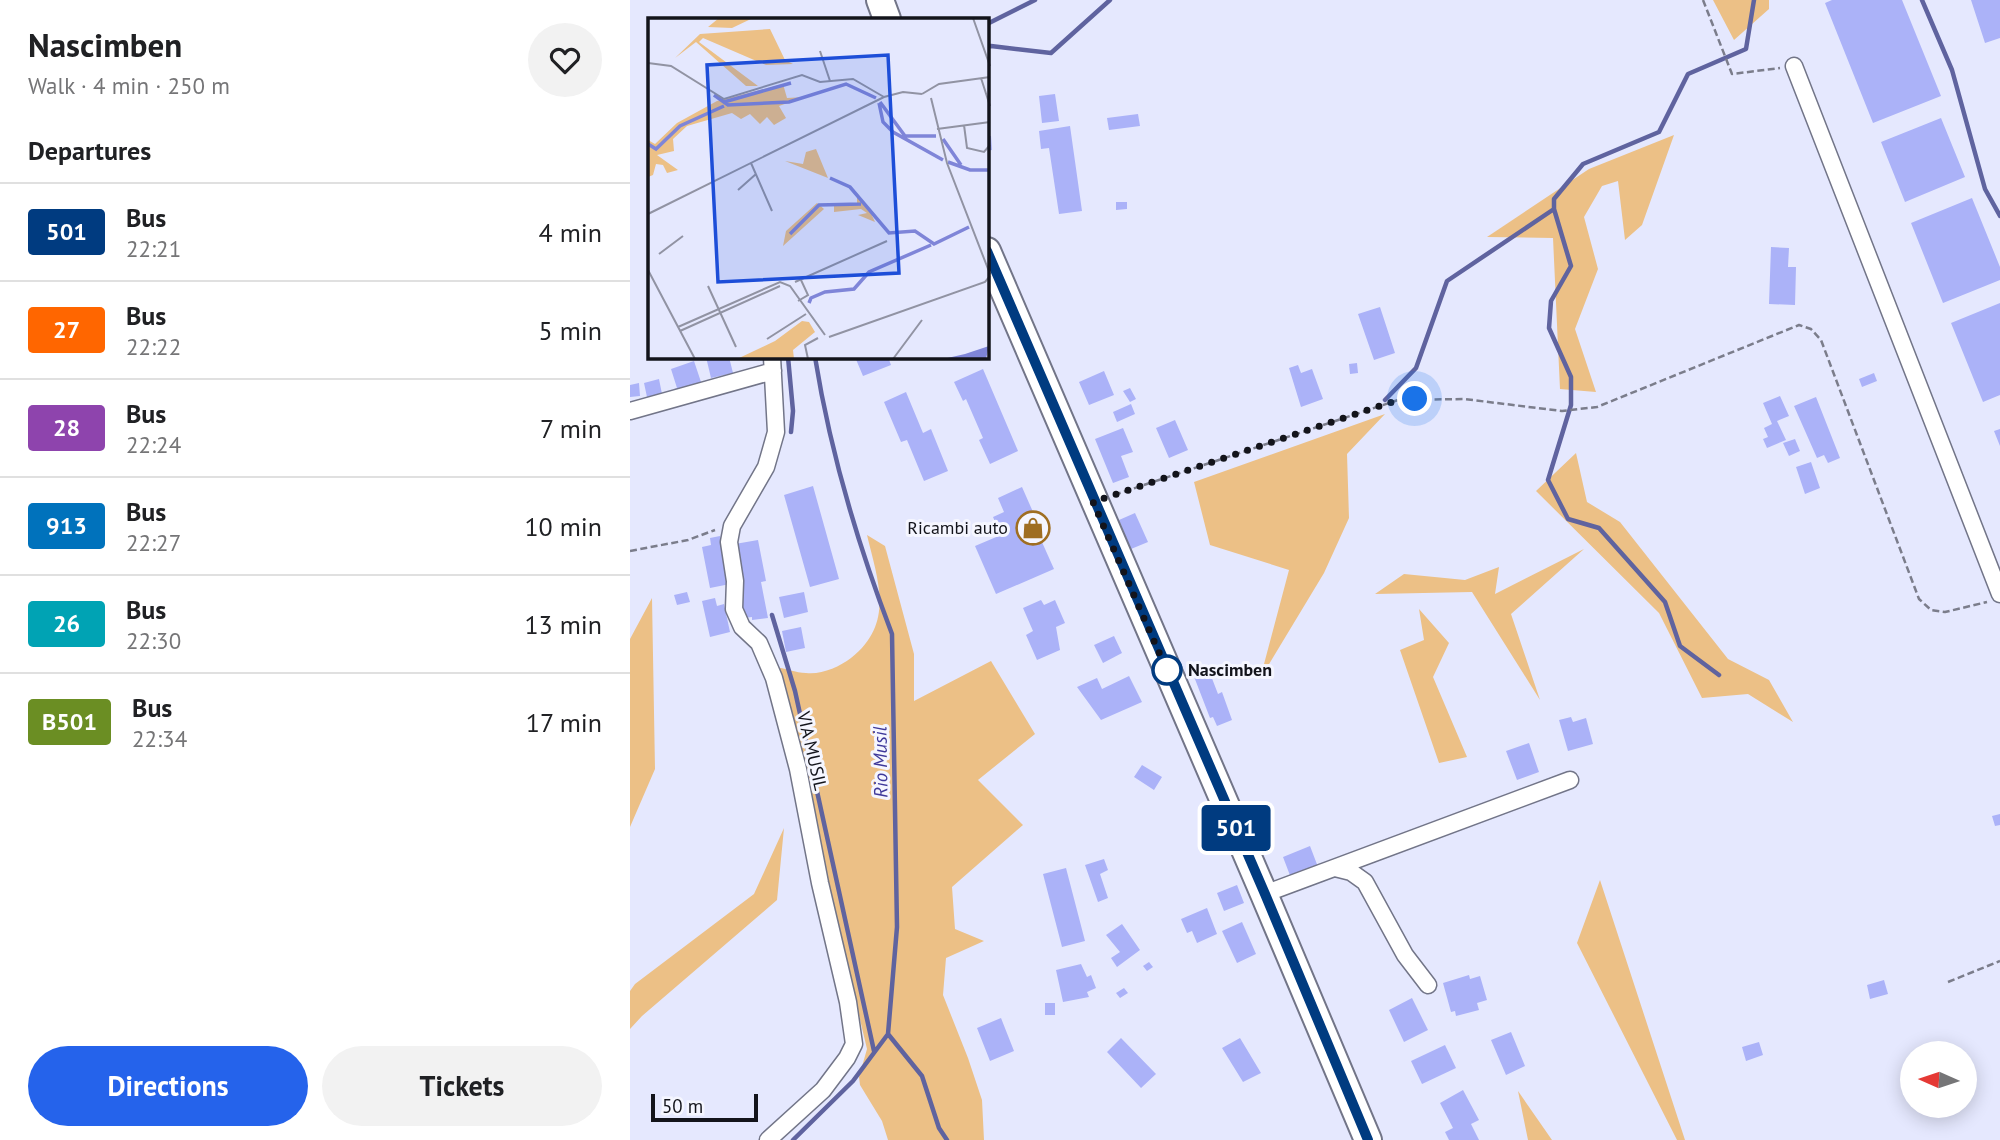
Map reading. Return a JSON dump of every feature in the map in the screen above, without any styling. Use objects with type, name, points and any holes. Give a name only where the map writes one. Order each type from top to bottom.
[{"type":"main road","points":[[880,0],[887,18]]},
{"type":"main road","points":[[989,256],[1093,502],[1265,894],[1368,1140]]},
{"type":"street","points":[[1794,66],[1995,598]]},
{"type":"street","points":[[630,411],[772,364]]},
{"type":"street","name":"VIA MUSIL","points":[[768,1140],[823,1090],[854,1044],[848,1002],[820,883],[798,769],[774,678],[759,643],[742,628],[734,609],[735,581],[729,542],[732,526],[766,467],[776,432],[772,364]]},
{"type":"street","points":[[1265,894],[1570,780]]},
{"type":"street","points":[[1335,868],[1351,872],[1365,882],[1405,955],[1428,985]]},
{"type":"path","points":[[1703,0],[1732,74],[1794,66]]},
{"type":"path","points":[[1093,502],[1398,400],[1464,399],[1562,411],[1597,407],[1798,325],[1811,329],[1821,340],[1919,599],[1931,610],[1945,612],[1995,598]]},
{"type":"path","points":[[630,551],[688,540],[732,526]]},
{"type":"path","points":[[1948,982],[2000,961]]},
{"type":"shaded area","points":[[1713,0],[1769,0],[1769,9],[1734,40]]},
{"type":"shaded area","points":[[1674,135],[1642,225],[1625,240],[1618,181],[1602,186],[1584,217],[1598,269],[1575,329],[1596,392],[1560,389],[1553,238],[1487,237],[1589,169]]},
{"type":"shaded area","points":[[1385,414],[1347,454],[1349,518],[1324,573],[1260,679],[1289,570],[1210,545],[1194,482]]},
{"type":"shaded area","points":[[1576,453],[1587,502],[1620,522],[1728,659],[1769,680],[1793,722],[1748,694],[1702,698],[1659,613],[1536,491]]},
{"type":"shaded area","points":[[867,535],[885,546],[914,654],[914,701],[991,661],[1035,734],[978,780],[1023,825],[952,887],[955,929],[984,941],[946,958],[943,995],[982,1100],[984,1140],[888,1140],[882,1121],[860,1085],[859,1077],[867,1049],[774,667],[802,673],[824,672],[851,658],[865,645],[874,630],[880,601]]},
{"type":"shaded area","points":[[1584,549],[1511,614],[1540,700],[1472,592],[1375,594],[1404,574],[1465,580],[1499,567],[1495,594]]},
{"type":"shaded area","points":[[652,598],[655,769],[630,827],[630,639]]},
{"type":"shaded area","points":[[1419,609],[1449,643],[1433,677],[1467,757],[1439,763],[1400,650],[1424,640]]},
{"type":"shaded area","points":[[784,828],[777,900],[630,1029],[630,991],[635,984],[754,894]]},
{"type":"shaded area","points":[[1600,880],[1685,1140],[1677,1140],[1577,943]]},
{"type":"shaded area","points":[[1518,1091],[1552,1140],[1528,1140]]},
{"type":"building","points":[[1832,0],[1902,0],[1941,96],[1873,123],[1825,3]]},
{"type":"building","points":[[1971,0],[2000,0],[2000,38],[1985,43]]},
{"type":"building","points":[[1055,94],[1059,121],[1042,123],[1039,96]]},
{"type":"building","points":[[1138,114],[1140,126],[1109,130],[1107,118]]},
{"type":"building","points":[[1941,118],[1965,177],[1905,202],[1881,142]]},
{"type":"building","points":[[1070,126],[1082,211],[1059,214],[1049,148],[1041,149],[1039,131]]},
{"type":"building","points":[[989,136],[991,136],[992,150],[989,151]]},
{"type":"building","points":[[1972,198],[2000,267],[2000,280],[1943,303],[1911,223]]},
{"type":"building","points":[[1116,202],[1127,202],[1127,209],[1116,210]]},
{"type":"building","points":[[1771,247],[1789,248],[1788,267],[1796,267],[1795,305],[1769,304]]},
{"type":"building","points":[[2000,303],[2000,395],[1983,402],[1951,323]]},
{"type":"building","points":[[1380,307],[1395,353],[1374,360],[1358,314]]},
{"type":"building","points":[[706,359],[730,359],[733,373],[711,378]]},
{"type":"building","points":[[856,359],[889,359],[891,365],[863,376]]},
{"type":"building","points":[[694,361],[703,388],[676,397],[674,389],[677,388],[671,369]]},
{"type":"building","points":[[1357,363],[1358,373],[1350,374],[1349,364]]},
{"type":"building","points":[[1298,365],[1301,373],[1312,369],[1323,399],[1301,407],[1289,368]]},
{"type":"building","points":[[983,369],[1018,451],[990,464],[979,440],[983,438],[966,399],[963,401],[954,382]]},
{"type":"building","points":[[1104,371],[1114,395],[1089,405],[1079,382]]},
{"type":"building","points":[[1874,373],[1877,381],[1862,387],[1859,379]]},
{"type":"building","points":[[659,379],[662,394],[647,397],[644,383]]},
{"type":"building","points":[[639,383],[640,396],[630,397],[630,385]]},
{"type":"building","points":[[1130,388],[1136,399],[1130,402],[1123,391]]},
{"type":"building","points":[[906,392],[923,433],[931,429],[948,471],[924,481],[907,440],[901,442],[884,402]]},
{"type":"building","points":[[1780,396],[1789,416],[1777,421],[1786,440],[1767,448],[1763,439],[1768,437],[1764,428],[1772,424],[1763,403]]},
{"type":"building","points":[[1816,397],[1840,458],[1828,463],[1824,455],[1817,458],[1794,406]]},
{"type":"building","points":[[1131,404],[1135,414],[1117,422],[1113,412]]},
{"type":"building","points":[[1175,420],[1188,450],[1169,458],[1156,428]]},
{"type":"building","points":[[1123,428],[1133,452],[1121,456],[1129,477],[1113,483],[1095,439]]},
{"type":"building","points":[[2000,429],[2000,446],[1994,431]]},
{"type":"building","points":[[1795,439],[1800,451],[1789,456],[1783,443]]},
{"type":"building","points":[[1811,462],[1820,488],[1805,494],[1796,467]]},
{"type":"building","points":[[813,486],[839,579],[810,587],[784,495]]},
{"type":"building","points":[[1022,487],[1037,521],[1033,522],[1054,569],[996,594],[975,546],[1001,535],[993,517],[1004,512],[998,498]]},
{"type":"building","points":[[1135,513],[1148,542],[1131,549],[1119,520]]},
{"type":"building","points":[[720,536],[730,584],[710,588],[702,547],[711,545],[710,538]]},
{"type":"building","points":[[758,540],[766,581],[761,582],[768,618],[752,620],[752,617],[744,618],[739,590],[744,589],[735,544]]},
{"type":"building","points":[[687,592],[690,602],[677,605],[674,595]]},
{"type":"building","points":[[804,592],[808,612],[784,618],[779,597]]},
{"type":"building","points":[[715,598],[717,606],[724,604],[730,632],[710,637],[702,601]]},
{"type":"building","points":[[1041,600],[1044,605],[1055,600],[1065,623],[1056,627],[1060,650],[1037,660],[1026,635],[1033,631],[1023,608]]},
{"type":"building","points":[[801,627],[805,648],[786,652],[782,631]]},
{"type":"building","points":[[1114,636],[1122,653],[1103,663],[1094,645]]},
{"type":"building","points":[[1208,668],[1218,694],[1222,692],[1232,720],[1217,726],[1213,717],[1210,718],[1193,674]]},
{"type":"building","points":[[1129,676],[1142,702],[1101,720],[1077,687],[1097,678],[1102,689]]},
{"type":"building","points":[[1571,717],[1573,722],[1586,718],[1593,744],[1568,751],[1559,720]]},
{"type":"building","points":[[1529,743],[1539,772],[1517,780],[1506,751]]},
{"type":"building","points":[[1142,765],[1162,777],[1154,790],[1134,777]]},
{"type":"building","points":[[2000,814],[2000,825],[1995,826],[1992,816]]},
{"type":"building","points":[[1310,846],[1318,867],[1291,878],[1283,857]]},
{"type":"building","points":[[1104,859],[1108,870],[1100,874],[1108,898],[1098,902],[1085,865]]},
{"type":"building","points":[[1066,868],[1085,941],[1062,947],[1043,874]]},
{"type":"building","points":[[1237,885],[1244,903],[1224,911],[1217,893]]},
{"type":"building","points":[[1207,908],[1217,934],[1197,943],[1192,931],[1187,933],[1181,919]]},
{"type":"building","points":[[1242,922],[1256,954],[1237,963],[1222,931]]},
{"type":"building","points":[[1122,924],[1140,950],[1117,967],[1111,958],[1120,952],[1106,935]]},
{"type":"building","points":[[1149,962],[1153,967],[1147,971],[1143,966]]},
{"type":"building","points":[[1081,964],[1087,977],[1091,975],[1096,988],[1087,992],[1089,997],[1063,1002],[1056,970]]},
{"type":"building","points":[[1469,975],[1470,979],[1480,976],[1487,1000],[1477,1003],[1479,1010],[1456,1016],[1455,1011],[1451,1012],[1443,983]]},
{"type":"building","points":[[1884,980],[1888,994],[1870,999],[1867,985]]},
{"type":"building","points":[[1124,988],[1128,993],[1120,998],[1116,993]]},
{"type":"building","points":[[1412,998],[1428,1030],[1404,1042],[1389,1010]]},
{"type":"building","points":[[1045,1003],[1055,1003],[1055,1015],[1045,1015]]},
{"type":"building","points":[[1001,1018],[1014,1051],[990,1061],[977,1028]]},
{"type":"building","points":[[1511,1032],[1525,1066],[1506,1075],[1491,1040]]},
{"type":"building","points":[[1121,1038],[1156,1074],[1141,1088],[1107,1052]]},
{"type":"building","points":[[1240,1038],[1261,1073],[1243,1082],[1222,1048]]},
{"type":"building","points":[[1759,1042],[1763,1055],[1746,1061],[1742,1047]]},
{"type":"building","points":[[1445,1045],[1456,1068],[1422,1084],[1411,1061]]},
{"type":"building","points":[[1463,1090],[1479,1120],[1471,1124],[1479,1140],[1449,1140],[1445,1132],[1453,1128],[1440,1103]]},
{"type":"waterway","points":[[989,23],[1035,0]]},
{"type":"waterway","name":"Rio Musil","points":[[989,46],[1051,53],[1110,0]]},
{"type":"waterway","points":[[1719,675],[1680,646],[1665,602],[1599,528],[1568,519],[1548,480],[1571,405],[1571,377],[1549,328],[1551,301],[1571,266],[1554,209],[1554,199],[1583,164],[1659,132],[1688,74],[1746,49],[1754,0]]},
{"type":"waterway","points":[[1922,0],[1952,70],[1985,189],[2000,216]]},
{"type":"waterway","points":[[1385,400],[1416,368],[1447,281],[1554,209]]},
{"type":"waterway","points":[[788,359],[793,411],[791,432]]},
{"type":"waterway","name":"Rio Musil","points":[[793,1140],[853,1081],[888,1034],[897,927],[892,634],[846,497],[815,359]]},
{"type":"waterway","points":[[772,615],[795,691],[874,1051]]},
{"type":"waterway","points":[[888,1034],[922,1076],[939,1128],[947,1140]]},
{"type":"bus line","name":"501","points":[[989,256],[1265,894],[1368,1140]]},
{"type":"place","name":"Ricambi auto","points":[[1033,528]]},
{"type":"place","name":"Nascimben","points":[[1167,670]]},
{"type":"route","points":[[1167,670],[1168,673],[1093,502],[1398,400],[1415,399]]}]
